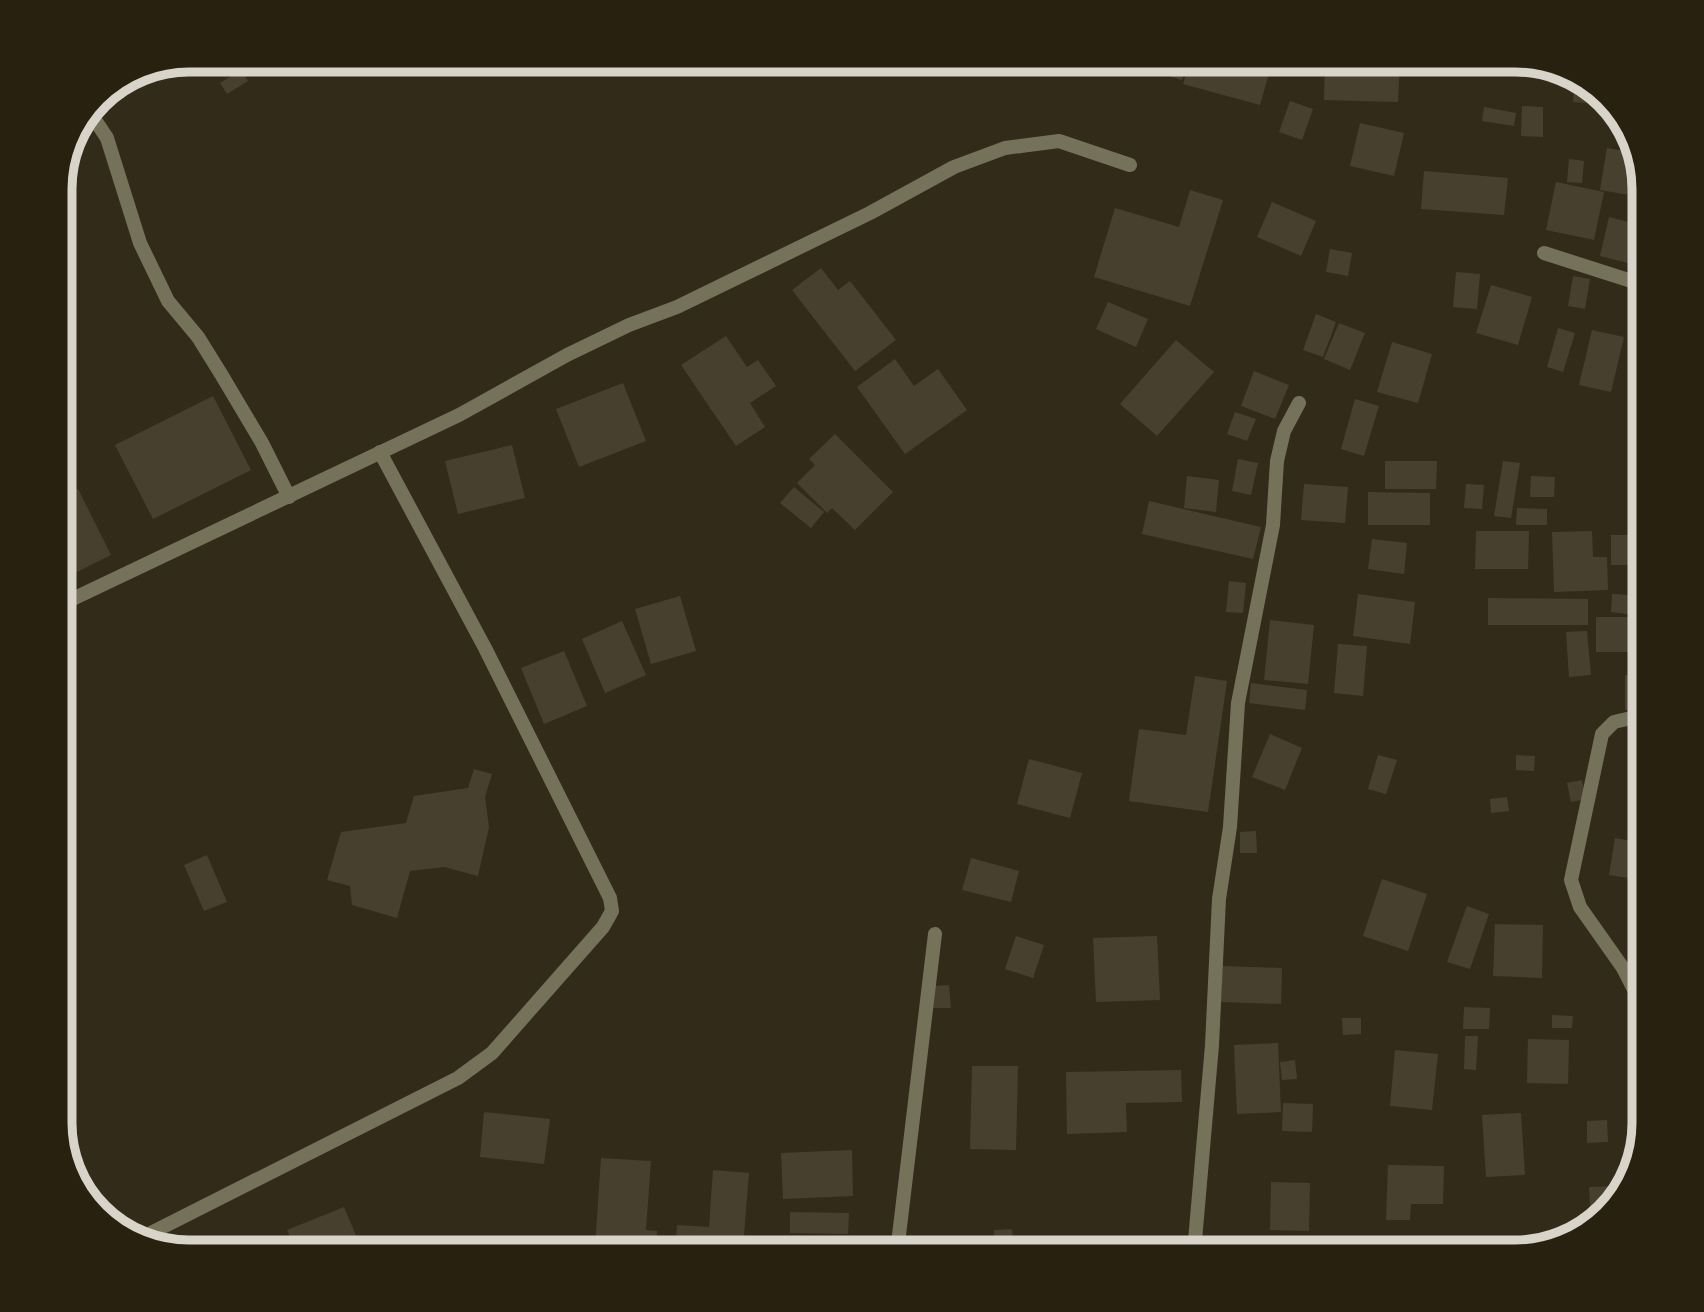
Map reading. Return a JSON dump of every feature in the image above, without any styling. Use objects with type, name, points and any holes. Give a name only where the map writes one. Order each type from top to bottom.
[{"type":"street","points":[[95,119],[107,138],[140,243],[168,301],[198,337],[221,374],[262,443],[289,497]]},
{"type":"street","points":[[72,599],[459,415],[567,355],[735,279],[954,167],[1005,148],[1059,141],[1130,165]]},
{"type":"street","points":[[1544,253],[1632,281]]},
{"type":"street","points":[[1195,1240],[1212,1045],[1219,900],[1230,827],[1238,703],[1273,526],[1278,461],[1284,431],[1298,403]]},
{"type":"street","points":[[150,1234],[446,1084],[478,1065],[492,1053],[603,927],[612,911],[610,898],[485,648],[380,452]]},
{"type":"street","points":[[1632,718],[1614,722],[1602,734],[1571,880],[1580,907],[1623,968],[1632,986]]},
{"type":"street","points":[[898,1240],[935,934]]},
{"type":"building","points":[[238,72],[242,72],[248,81],[227,94],[220,83]]},
{"type":"building","points":[[1155,72],[1184,72],[1182,80]]},
{"type":"building","points":[[1186,72],[1270,72],[1260,105],[1183,84]]},
{"type":"building","points":[[1325,72],[1399,72],[1398,102],[1324,100]]},
{"type":"building","points":[[1574,88],[1596,104],[1573,102]]},
{"type":"building","points":[[1290,101],[1313,109],[1302,140],[1279,132]]},
{"type":"building","points":[[1522,106],[1543,107],[1543,137],[1521,136]]},
{"type":"building","points":[[1484,107],[1516,113],[1514,126],[1482,121]]},
{"type":"building","points":[[1360,123],[1404,133],[1394,176],[1350,166]]},
{"type":"building","points":[[1607,148],[1625,151],[1631,173],[1632,195],[1600,190]]},
{"type":"building","points":[[1569,159],[1584,161],[1582,183],[1567,182]]},
{"type":"building","points":[[1424,171],[1508,178],[1504,215],[1421,209]]},
{"type":"building","points":[[1556,182],[1604,192],[1594,240],[1546,230]]},
{"type":"building","points":[[1190,190],[1223,200],[1190,306],[1094,277],[1115,208],[1179,227]]},
{"type":"building","points":[[1272,202],[1316,221],[1301,256],[1257,237]]},
{"type":"building","points":[[1609,217],[1632,223],[1632,264],[1600,256]]},
{"type":"building","points":[[1330,249],[1352,253],[1348,276],[1326,272]]},
{"type":"building","points":[[821,268],[838,290],[850,281],[896,340],[855,371],[792,290]]},
{"type":"building","points":[[1456,272],[1480,274],[1477,309],[1453,307]]},
{"type":"building","points":[[1573,276],[1590,279],[1585,309],[1568,306]]},
{"type":"building","points":[[1491,285],[1532,297],[1518,345],[1476,333]]},
{"type":"building","points":[[1108,302],[1148,319],[1136,347],[1096,329]]},
{"type":"building","points":[[1316,314],[1336,322],[1323,357],[1303,350]]},
{"type":"building","points":[[1339,323],[1365,333],[1350,370],[1324,359]]},
{"type":"building","points":[[1558,328],[1575,333],[1563,372],[1547,367]]},
{"type":"building","points":[[1592,330],[1624,337],[1611,392],[1579,385]]},
{"type":"building","points":[[726,336],[747,367],[758,360],[776,386],[750,403],[765,427],[736,446],[681,365]]},
{"type":"building","points":[[1176,340],[1214,372],[1157,436],[1120,404]]},
{"type":"building","points":[[1392,342],[1432,354],[1418,403],[1377,392]]},
{"type":"building","points":[[895,359],[914,386],[938,369],[967,410],[905,454],[857,387]]},
{"type":"building","points":[[1254,371],[1289,385],[1275,419],[1241,406]]},
{"type":"building","points":[[623,383],[646,441],[579,467],[556,409]]},
{"type":"building","points":[[213,396],[251,470],[153,519],[115,445]]},
{"type":"building","points":[[1355,399],[1379,406],[1364,456],[1341,449]]},
{"type":"building","points":[[1235,412],[1256,419],[1247,441],[1227,434]]},
{"type":"building","points":[[835,434],[893,492],[855,530],[832,508],[827,513],[797,483],[815,465],[809,459]]},
{"type":"building","points":[[512,445],[525,498],[458,514],[445,461]]},
{"type":"building","points":[[1238,459],[1258,463],[1251,495],[1232,491]]},
{"type":"building","points":[[1385,461],[1437,461],[1436,489],[1385,489]]},
{"type":"building","points":[[1503,461],[1520,463],[1511,518],[1494,516]]},
{"type":"building","points":[[1187,476],[1219,480],[1216,512],[1184,508]]},
{"type":"building","points":[[1531,476],[1555,477],[1554,497],[1530,497]]},
{"type":"building","points":[[1304,484],[1348,487],[1345,523],[1301,520]]},
{"type":"building","points":[[1466,484],[1484,485],[1482,509],[1464,508]]},
{"type":"building","points":[[794,487],[824,512],[811,528],[780,503]]},
{"type":"building","points":[[78,489],[111,555],[72,574],[72,492]]},
{"type":"building","points":[[1368,492],[1430,493],[1430,525],[1368,525]]},
{"type":"building","points":[[1149,501],[1261,527],[1253,559],[1142,534]]},
{"type":"building","points":[[1517,508],[1547,509],[1547,525],[1516,525]]},
{"type":"building","points":[[1476,531],[1529,531],[1528,569],[1475,569]]},
{"type":"building","points":[[1592,531],[1593,557],[1607,557],[1608,590],[1554,592],[1552,532]]},
{"type":"building","points":[[1611,535],[1632,535],[1632,565],[1611,565]]},
{"type":"building","points":[[1372,539],[1407,543],[1404,574],[1368,569]]},
{"type":"building","points":[[1229,581],[1246,583],[1243,613],[1226,612]]},
{"type":"building","points":[[1358,594],[1415,602],[1410,644],[1353,636]]},
{"type":"building","points":[[1612,594],[1632,595],[1632,615],[1611,612]]},
{"type":"building","points":[[680,596],[696,651],[651,664],[635,609]]},
{"type":"building","points":[[1488,598],[1588,599],[1588,625],[1488,625]]},
{"type":"building","points":[[1596,617],[1632,617],[1632,652],[1596,652]]},
{"type":"building","points":[[1270,620],[1314,625],[1308,684],[1264,680]]},
{"type":"building","points":[[622,621],[646,675],[605,693],[582,639]]},
{"type":"building","points":[[1587,631],[1591,675],[1569,677],[1566,632]]},
{"type":"building","points":[[1338,644],[1367,646],[1363,696],[1334,693]]},
{"type":"building","points":[[564,651],[587,706],[544,724],[521,668]]},
{"type":"building","points":[[1625,675],[1632,675],[1632,710],[1625,710]]},
{"type":"building","points":[[1195,676],[1227,681],[1208,812],[1129,801],[1139,729],[1186,735]]},
{"type":"building","points":[[1251,683],[1307,690],[1305,710],[1249,703]]},
{"type":"building","points":[[1270,734],[1302,748],[1285,790],[1252,777]]},
{"type":"building","points":[[1378,755],[1397,760],[1386,794],[1368,789]]},
{"type":"building","points":[[1516,755],[1535,756],[1534,771],[1516,770]]},
{"type":"building","points":[[1029,759],[1082,773],[1070,818],[1017,804]]},
{"type":"building","points":[[474,769],[492,774],[485,797],[489,827],[478,876],[444,867],[410,871],[397,918],[352,905],[350,886],[327,880],[341,832],[406,823],[414,796],[468,788]]},
{"type":"building","points":[[1582,780],[1586,799],[1571,802],[1567,783]]},
{"type":"building","points":[[1507,797],[1509,811],[1491,813],[1490,799]]},
{"type":"building","points":[[1256,831],[1257,853],[1240,853],[1240,832]]},
{"type":"building","points":[[1615,838],[1632,841],[1632,878],[1609,875]]},
{"type":"building","points":[[207,855],[227,902],[204,911],[184,865]]},
{"type":"building","points":[[971,858],[1019,871],[1011,902],[962,890]]},
{"type":"building","points":[[1382,879],[1427,894],[1408,951],[1363,936]]},
{"type":"building","points":[[1467,906],[1489,914],[1470,969],[1447,962]]},
{"type":"building","points":[[1495,924],[1543,925],[1542,978],[1493,976]]},
{"type":"building","points":[[1016,936],[1044,945],[1033,978],[1005,969]]},
{"type":"building","points":[[1157,936],[1160,1000],[1096,1002],[1093,938]]},
{"type":"building","points":[[1222,966],[1282,968],[1281,1004],[1221,1002]]},
{"type":"building","points":[[949,985],[951,1008],[933,1008],[932,986]]},
{"type":"building","points":[[1464,1007],[1490,1008],[1489,1029],[1463,1029]]},
{"type":"building","points":[[1552,1015],[1573,1016],[1572,1028],[1552,1028]]},
{"type":"building","points":[[1342,1018],[1361,1018],[1361,1034],[1343,1035]]},
{"type":"building","points":[[1465,1036],[1478,1036],[1476,1070],[1464,1069]]},
{"type":"building","points":[[1528,1039],[1569,1040],[1568,1084],[1527,1083]]},
{"type":"building","points":[[1278,1043],[1281,1112],[1237,1114],[1234,1045]]},
{"type":"building","points":[[1395,1050],[1438,1054],[1432,1110],[1390,1106]]},
{"type":"building","points":[[1295,1060],[1297,1079],[1282,1080],[1280,1062]]},
{"type":"building","points":[[972,1066],[1018,1066],[1016,1150],[970,1149]]},
{"type":"building","points":[[1181,1070],[1182,1102],[1126,1103],[1127,1132],[1067,1134],[1066,1072]]},
{"type":"building","points":[[1283,1103],[1313,1104],[1312,1132],[1282,1131]]},
{"type":"building","points":[[484,1112],[550,1119],[544,1164],[480,1157]]},
{"type":"building","points":[[1521,1113],[1525,1175],[1486,1177],[1482,1115]]},
{"type":"building","points":[[1607,1120],[1608,1142],[1587,1143],[1587,1121]]},
{"type":"building","points":[[852,1150],[853,1196],[783,1199],[781,1153]]},
{"type":"building","points":[[601,1158],[651,1161],[646,1230],[657,1231],[657,1240],[595,1240]]},
{"type":"building","points":[[1388,1165],[1444,1166],[1443,1204],[1411,1204],[1410,1220],[1386,1220]]},
{"type":"building","points":[[713,1170],[749,1173],[744,1240],[676,1240],[677,1225],[709,1227]]},
{"type":"building","points":[[1271,1182],[1310,1183],[1309,1231],[1270,1230]]},
{"type":"building","points":[[1613,1186],[1590,1212],[1589,1187]]},
{"type":"building","points":[[344,1207],[358,1240],[292,1240],[287,1230]]},
{"type":"building","points":[[790,1212],[849,1213],[848,1234],[790,1233]]},
{"type":"building","points":[[1012,1229],[1013,1240],[994,1240],[994,1230]]}]
